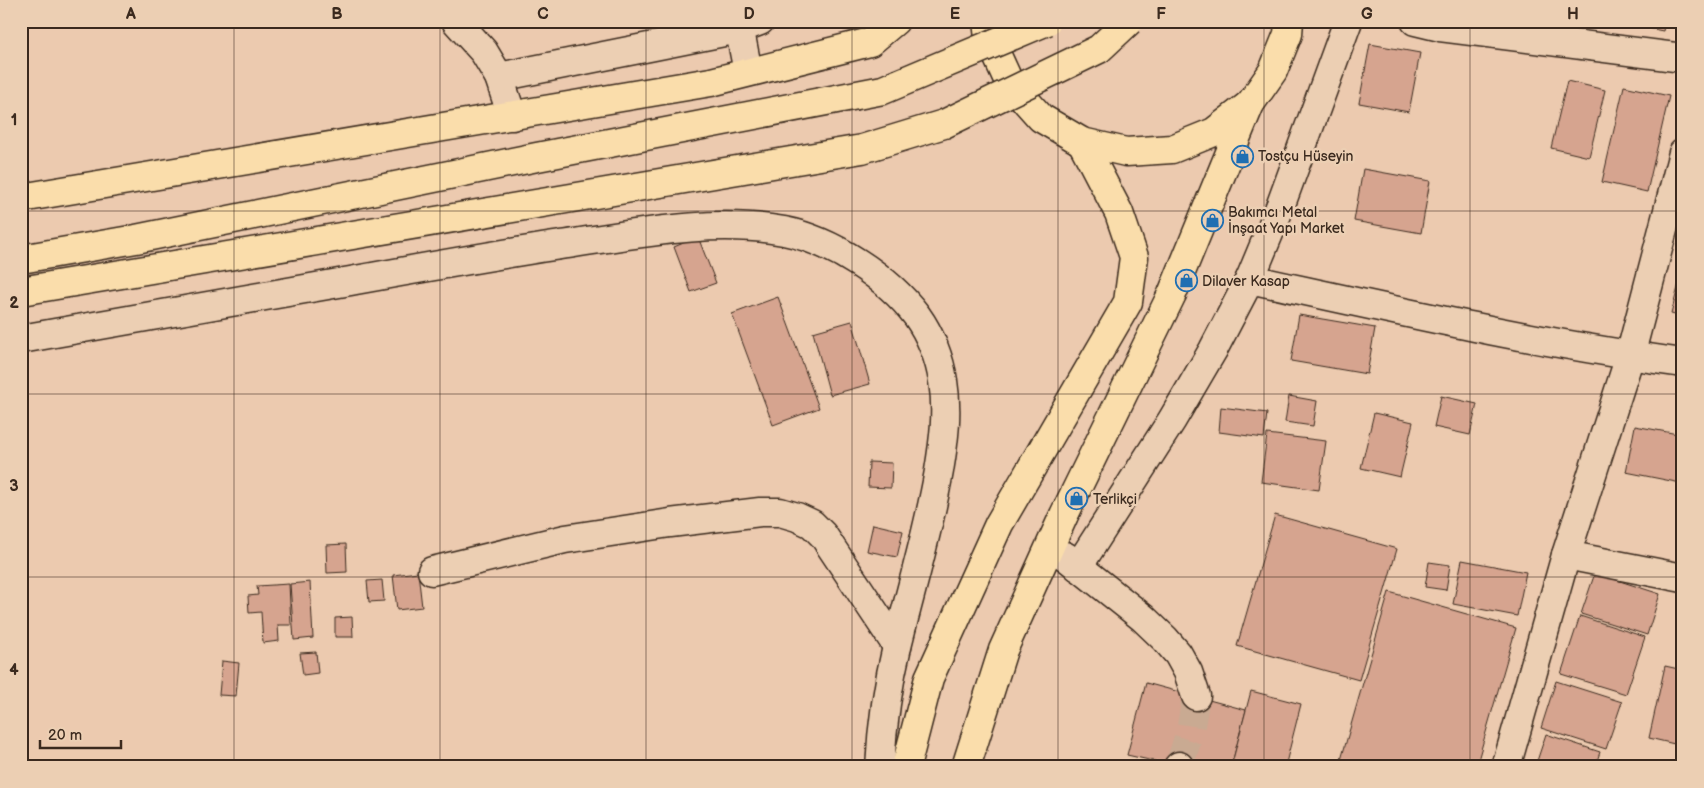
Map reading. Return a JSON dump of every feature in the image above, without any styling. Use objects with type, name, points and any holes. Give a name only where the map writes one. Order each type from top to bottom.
[{"type":"main road","points":[[21,198],[711,82],[870,42],[895,21]]},
{"type":"main road","points":[[987,21],[989,38],[1009,82],[1041,118],[1082,142],[1126,152],[1172,148],[1214,132],[1250,104]]},
{"type":"main road","points":[[21,259],[136,239],[537,157],[883,90],[1047,21]]},
{"type":"main road","points":[[21,291],[862,149],[944,124],[1099,49],[1129,21]]},
{"type":"main road","points":[[966,767],[1003,650],[1050,544],[1172,294],[1250,104],[1273,71],[1288,34],[1289,21]]},
{"type":"main road","points":[[906,767],[929,678],[999,524],[1128,302],[1134,256],[1119,214],[1082,142]]},
{"type":"street","points":[[456,21],[484,52],[499,77],[512,116]]},
{"type":"street","points":[[1078,566],[1181,404],[1213,350],[1250,279],[1280,207],[1348,21]]},
{"type":"street","points":[[1415,21],[1440,27],[1683,58]]},
{"type":"street","points":[[499,77],[746,24],[748,72]]},
{"type":"street","points":[[1506,767],[1566,554],[1630,356],[1683,153]]},
{"type":"street","points":[[21,340],[508,253],[653,232],[709,226],[747,226],[785,231],[817,240],[868,270],[898,294],[919,318],[934,348],[943,379],[946,419],[932,512],[897,646],[885,708],[880,767]]},
{"type":"street","points":[[1250,279],[1467,326],[1630,356],[1683,363]]},
{"type":"street","points":[[432,571],[565,539],[670,523],[760,512],[780,512],[797,516],[812,524],[824,535],[897,646]]},
{"type":"street","points":[[1050,544],[1166,638],[1188,672],[1196,696]]},
{"type":"street","points":[[1566,554],[1683,578]]},
{"type":"building","points":[[1649,21],[1665,21],[1663,31],[1648,28]]},
{"type":"building","points":[[1370,44],[1420,53],[1409,112],[1359,103]]},
{"type":"building","points":[[1567,81],[1605,90],[1589,157],[1551,148]]},
{"type":"building","points":[[1624,86],[1669,96],[1647,192],[1602,182]]},
{"type":"building","points":[[1363,169],[1430,181],[1421,233],[1354,221]]},
{"type":"building","points":[[1683,229],[1683,242],[1679,241]]},
{"type":"building","points":[[698,237],[716,283],[691,292],[674,247]]},
{"type":"building","points":[[1683,268],[1683,317],[1671,314]]},
{"type":"building","points":[[778,297],[819,408],[773,425],[732,314]]},
{"type":"building","points":[[1299,315],[1375,328],[1367,374],[1291,361]]},
{"type":"building","points":[[852,321],[870,384],[830,395],[813,332]]},
{"type":"building","points":[[1289,396],[1317,401],[1313,426],[1285,422]]},
{"type":"building","points":[[1441,396],[1477,404],[1470,435],[1434,427]]},
{"type":"building","points":[[1221,407],[1267,413],[1264,438],[1219,432]]},
{"type":"building","points":[[1374,413],[1413,422],[1400,477],[1361,468]]},
{"type":"building","points":[[1635,426],[1683,435],[1683,475],[1681,483],[1626,472]]},
{"type":"building","points":[[1267,434],[1326,441],[1319,490],[1261,482]]},
{"type":"building","points":[[869,462],[892,463],[891,488],[868,487]]},
{"type":"building","points":[[1275,515],[1397,549],[1359,680],[1237,646]]},
{"type":"building","points":[[873,524],[903,531],[897,557],[867,551]]},
{"type":"building","points":[[346,544],[347,572],[327,573],[326,545]]},
{"type":"building","points":[[1462,560],[1526,572],[1517,616],[1453,604]]},
{"type":"building","points":[[1429,562],[1450,565],[1446,590],[1425,587]]},
{"type":"building","points":[[418,572],[422,607],[397,610],[393,575]]},
{"type":"building","points":[[1595,573],[1660,594],[1647,635],[1581,614]]},
{"type":"building","points":[[382,580],[384,601],[369,602],[367,581]]},
{"type":"building","points":[[310,582],[313,638],[294,640],[290,584]]},
{"type":"building","points":[[289,584],[291,625],[278,625],[279,641],[263,643],[261,612],[249,613],[248,596],[258,595],[257,586]]},
{"type":"building","points":[[1389,592],[1516,628],[1476,767],[1339,767]]},
{"type":"building","points":[[1580,616],[1645,637],[1626,694],[1561,674]]},
{"type":"building","points":[[352,617],[353,637],[335,637],[335,618]]},
{"type":"building","points":[[316,652],[318,673],[303,675],[300,653]]},
{"type":"building","points":[[222,661],[239,663],[236,696],[219,695]]},
{"type":"building","points":[[1665,666],[1683,670],[1683,746],[1649,738]]},
{"type":"building","points":[[1556,681],[1622,702],[1606,749],[1541,728]]},
{"type":"building","points":[[1146,683],[1246,710],[1231,767],[1180,767],[1127,755]]},
{"type":"building","points":[[1251,691],[1301,704],[1285,767],[1231,767]]},
{"type":"building","points":[[1546,734],[1600,752],[1595,767],[1535,767]]},
{"type":"tunnel","points":[[1179,766],[1190,732],[1196,696]]},
{"type":"place","name":"Tostçu Hüseyin","points":[[1242,156]]},
{"type":"place","name":"Bakımcı Metal İnşaat Yapı Market","points":[[1212,220]]},
{"type":"place","name":"Dilaver Kasap","points":[[1186,281]]},
{"type":"place","name":"Terlikçi","points":[[1077,499]]}]
